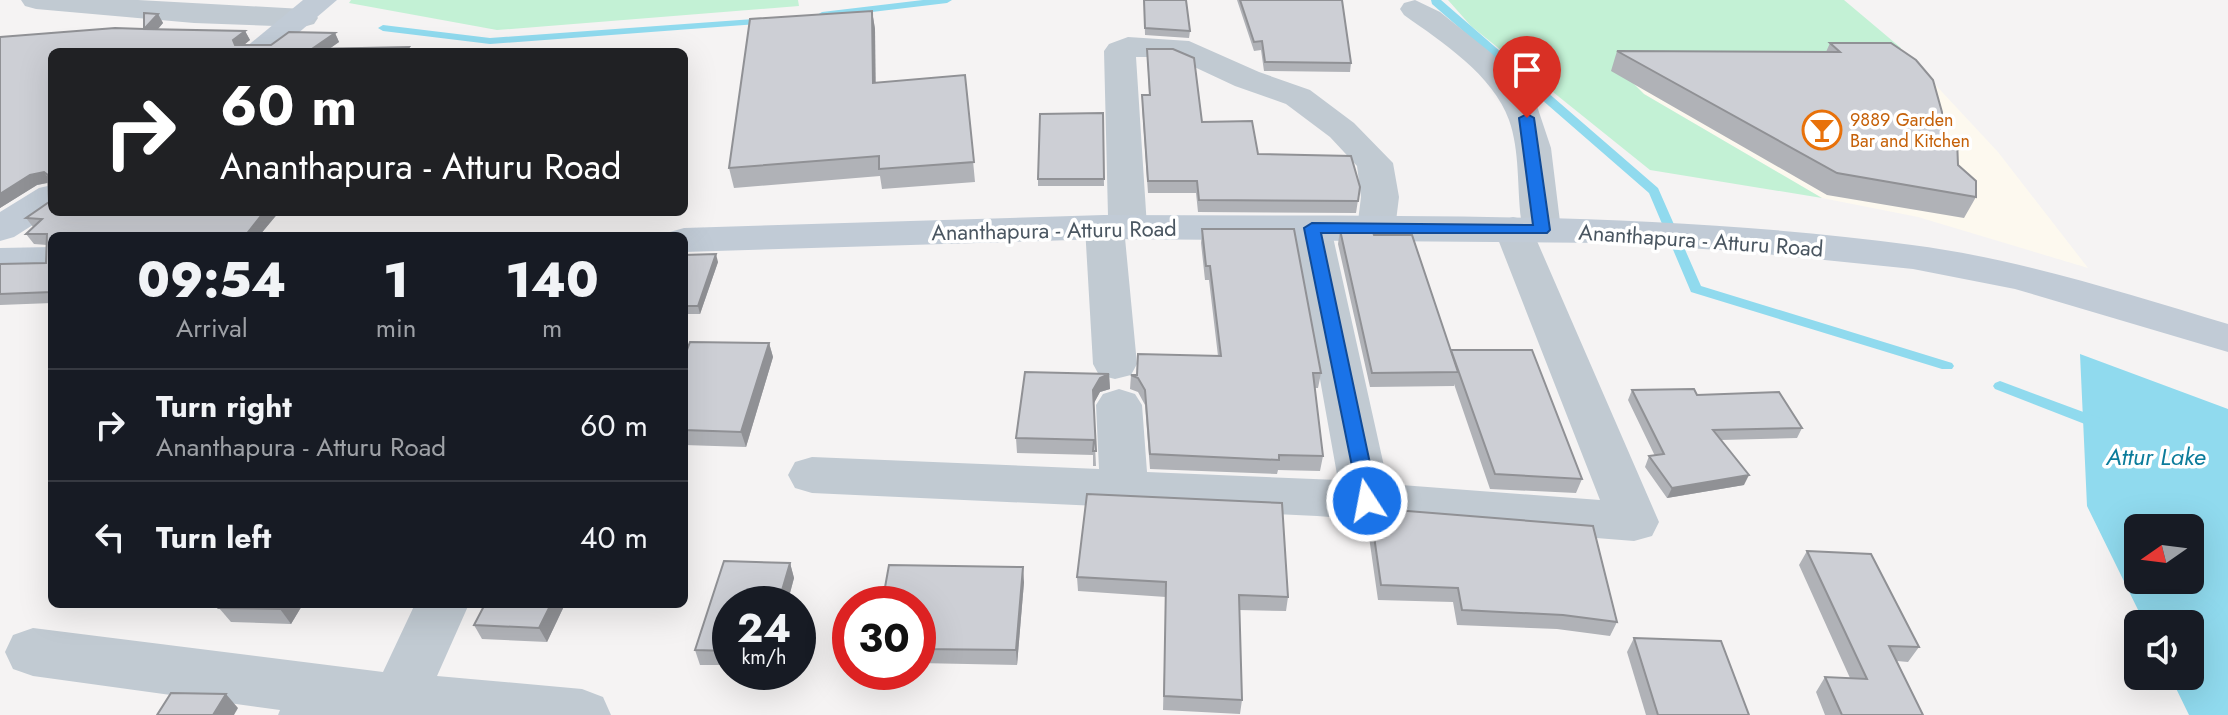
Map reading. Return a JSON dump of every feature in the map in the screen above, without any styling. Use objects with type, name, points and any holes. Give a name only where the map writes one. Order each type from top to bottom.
[{"type":"street","points":[[36,0],[194,14],[312,9]]},
{"type":"street","points":[[261,48],[312,9]]},
{"type":"street","points":[[812,475],[1367,501],[1634,522],[1527,230],[1527,118],[1508,88],[1444,29],[1415,9]]},
{"type":"street","points":[[1124,489],[1117,384],[1116,227],[1120,51],[1128,47],[1178,48],[1247,79],[1298,97],[1342,130],[1375,163],[1380,197],[1376,229]]},
{"type":"street","points":[[0,229],[48,199]]},
{"type":"street","name":"Ananthapura - Atturu Road","points":[[688,240],[1116,227],[1607,231],[1735,239],[1913,257],[2021,277],[2228,338]]},
{"type":"street","points":[[1312,228],[1367,501]]},
{"type":"street","points":[[0,260],[48,259]]},
{"type":"street","points":[[399,698],[440,608]]},
{"type":"street","points":[[33,652],[314,703],[399,698],[582,715]]},
{"type":"shaded area","points":[[1901,48],[1998,152],[2088,268],[1918,217],[1822,198],[1644,94],[1620,69]]},
{"type":"green space","points":[[351,0],[798,0],[799,6],[497,30],[349,3]]},
{"type":"green space","points":[[1448,0],[1844,0],[1901,48],[1620,70],[1644,94],[1822,198],[1650,170],[1471,26]]},
{"type":"water","name":"Attur Lake","points":[[2080,354],[2228,409],[2228,715],[2189,715],[2177,690],[2204,690],[2204,610],[2138,610],[2130,594],[2204,594],[2204,514],[2124,514],[2124,581],[2087,506]]},
{"type":"building","points":[[1144,0],[1186,0],[1190,31],[1145,28]]},
{"type":"building","points":[[1240,0],[1342,0],[1351,63],[1265,62],[1262,41],[1254,42]]},
{"type":"building","points":[[872,11],[873,83],[965,75],[974,162],[879,169],[879,156],[729,168],[750,19]]},
{"type":"building","points":[[144,13],[158,14],[144,29]]},
{"type":"building","points":[[115,28],[245,31],[233,40],[235,45],[271,45],[289,32],[335,33],[313,48],[48,48],[48,175],[44,172],[30,175],[0,194],[0,37]]},
{"type":"building","points":[[1830,43],[1891,43],[1916,60],[1933,80],[1942,112],[1941,135],[1957,139],[1958,165],[1976,181],[1976,197],[1837,173],[1617,51],[1840,52]]},
{"type":"building","points":[[1147,49],[1173,49],[1194,58],[1202,122],[1252,121],[1258,154],[1351,156],[1360,187],[1358,201],[1199,200],[1197,181],[1148,181],[1142,95],[1150,95]]},
{"type":"building","points":[[1103,113],[1104,179],[1038,179],[1040,114]]},
{"type":"building","points":[[48,203],[48,216],[261,216],[248,232],[48,232],[48,292],[0,294],[0,264],[46,263],[47,234],[26,234],[42,219],[26,218]]},
{"type":"building","points":[[1202,229],[1294,229],[1321,373],[1313,373],[1323,456],[1279,455],[1279,460],[1150,454],[1145,390],[1138,378],[1131,375],[1137,375],[1138,354],[1221,356],[1210,266],[1206,266]]},
{"type":"building","points":[[1340,230],[1372,230],[1374,235],[1412,235],[1458,372],[1372,373]]},
{"type":"building","points":[[716,254],[698,306],[688,306],[688,255]]},
{"type":"building","points":[[690,342],[769,343],[741,432],[688,430]]},
{"type":"building","points":[[1451,350],[1532,350],[1582,479],[1495,474]]},
{"type":"building","points":[[1025,372],[1109,374],[1100,378],[1093,390],[1096,451],[1093,451],[1094,440],[1016,438]]},
{"type":"building","points":[[1694,389],[1697,395],[1779,392],[1802,428],[1713,430],[1749,475],[1672,488],[1649,456],[1664,454],[1632,390]]},
{"type":"building","points":[[1087,494],[1282,503],[1288,597],[1239,595],[1242,700],[1164,696],[1166,582],[1077,577]]},
{"type":"building","points":[[1370,508],[1593,526],[1617,622],[1563,615],[1462,610],[1458,588],[1381,585]]},
{"type":"building","points":[[1807,551],[1871,554],[1919,647],[1889,646],[1923,715],[1842,715],[1825,677],[1867,679]]},
{"type":"building","points":[[724,561],[790,563],[783,586],[716,586]]},
{"type":"building","points":[[889,565],[1023,567],[1016,650],[936,649],[936,586],[885,586]]},
{"type":"building","points":[[712,598],[712,650],[695,650]]},
{"type":"building","points":[[483,608],[549,608],[539,628],[474,625]]},
{"type":"building","points":[[1634,638],[1721,641],[1749,715],[1658,715]]},
{"type":"building","points":[[171,693],[226,694],[213,715],[157,715]]},
{"type":"waterway","points":[[822,15],[947,0]]},
{"type":"waterway","points":[[1436,0],[1654,191],[1696,289],[1947,366]]},
{"type":"waterway","points":[[383,28],[490,41],[769,21]]},
{"type":"waterway","points":[[2000,386],[2100,424]]},
{"type":"place","name":"9889 Garden Bar and Kitchen","points":[[1822,130]]},
{"type":"route","points":[[1367,501],[1312,228],[1542,230],[1535,198],[1534,159],[1527,118]]}]
